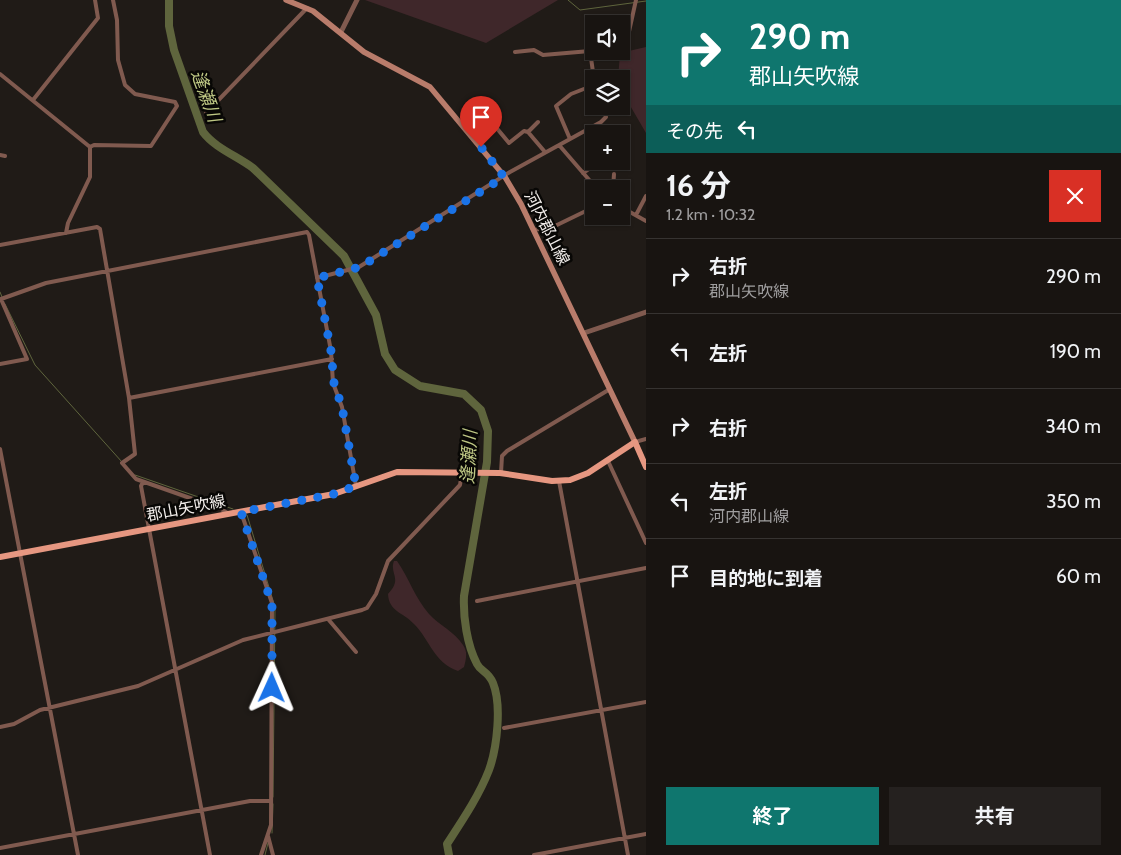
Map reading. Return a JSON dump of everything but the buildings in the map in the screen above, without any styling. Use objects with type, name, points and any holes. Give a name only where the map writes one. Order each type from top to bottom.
[{"type":"main road","name":"河内郡山線","points":[[286,0],[307,8],[323,18],[364,52],[430,87],[504,177],[534,230],[635,442]]},
{"type":"main road","name":"郡山矢吹線","points":[[0,557],[334,494],[397,472],[500,473],[560,481],[581,476],[608,461],[635,442]]},
{"type":"main road","points":[[635,442],[646,466]]},
{"type":"street","points":[[33,100],[98,18],[95,0]]},
{"type":"street","points":[[90,147],[94,145],[151,146],[177,106],[175,102],[134,94],[125,85],[118,60],[117,20],[113,0]]},
{"type":"street","points":[[340,32],[357,0]]},
{"type":"street","points":[[630,27],[636,0]]},
{"type":"street","points":[[206,113],[307,8]]},
{"type":"street","points":[[515,52],[534,50],[543,55],[585,51]]},
{"type":"street","points":[[0,74],[90,147]]},
{"type":"street","points":[[570,139],[556,110],[556,106],[569,95],[585,89]]},
{"type":"street","points":[[475,102],[509,143],[524,131],[528,132],[538,122]]},
{"type":"street","points":[[317,278],[360,267],[545,152],[604,120],[603,115]]},
{"type":"street","points":[[528,132],[545,152]]},
{"type":"street","points":[[559,145],[589,180]]},
{"type":"street","points":[[66,233],[68,223],[90,177],[90,147]]},
{"type":"street","points":[[583,173],[587,170]]},
{"type":"street","points":[[614,174],[614,180]]},
{"type":"street","points":[[636,215],[646,196]]},
{"type":"street","points":[[534,230],[556,226],[585,212]]},
{"type":"street","points":[[630,212],[646,219]]},
{"type":"street","points":[[0,245],[98,228],[108,270],[129,398],[135,454],[122,464],[133,477],[143,482],[221,509],[229,514]]},
{"type":"street","points":[[0,364],[27,359],[0,298],[46,283],[305,231],[310,234],[332,359],[334,383],[342,407],[356,486]]},
{"type":"street","points":[[584,333],[646,312]]},
{"type":"street","points":[[129,398],[332,359]]},
{"type":"street","points":[[500,473],[502,456],[507,451],[610,389]]},
{"type":"street","points":[[635,442],[646,439]]},
{"type":"street","points":[[0,449],[78,855]]},
{"type":"street","points":[[608,461],[646,543]]},
{"type":"street","points":[[0,727],[50,708],[124,691],[243,640],[358,613],[367,608],[376,594],[388,561],[460,485],[462,472]]},
{"type":"street","points":[[560,481],[628,855]]},
{"type":"street","points":[[143,482],[141,486],[210,855]]},
{"type":"street","points":[[241,512],[272,604],[271,801],[268,836],[262,855]]},
{"type":"street","points":[[477,600],[646,568]]},
{"type":"street","points":[[328,619],[356,652]]},
{"type":"street","points":[[504,728],[646,702]]},
{"type":"street","points":[[0,848],[250,801],[271,801]]},
{"type":"street","points":[[534,855],[646,834]]},
{"type":"street","points":[[268,836],[273,855]]},
{"type":"shaded area","points":[[365,0],[558,0],[486,43]]},
{"type":"shaded area","points":[[646,47],[646,133],[630,105],[630,70],[619,70],[619,60],[630,60],[630,51]]},
{"type":"shaded area","points":[[394,561],[397,561],[429,614],[456,636],[465,648],[464,667],[458,671],[443,663],[414,624],[391,605],[388,594],[395,584]]},
{"type":"waterway","name":"逢瀬川","points":[[169,0],[169,26],[174,50],[203,132],[220,147],[253,168],[344,256],[376,315],[385,354],[395,370],[420,386],[464,394],[481,410],[488,431],[487,462],[464,604],[466,631],[471,648],[479,667],[491,679],[496,692],[497,726],[489,770],[475,799],[447,844],[449,855]]},
{"type":"waterway","points":[[568,0],[580,10],[646,1]]},
{"type":"waterway","points":[[0,292],[2,297]]},
{"type":"waterway","points":[[5,304],[35,365],[122,462]]},
{"type":"waterway","points":[[135,475],[233,509]]},
{"type":"waterway","points":[[244,514],[247,515],[275,607],[273,797]]},
{"type":"waterway","points":[[272,833],[273,804]]},
{"type":"waterway","points":[[265,855],[268,843]]},
{"type":"route","points":[[272,688],[272,604],[241,512],[317,498],[356,486],[342,407],[332,375],[331,351],[317,278],[360,267],[504,177],[481,147]]}]
